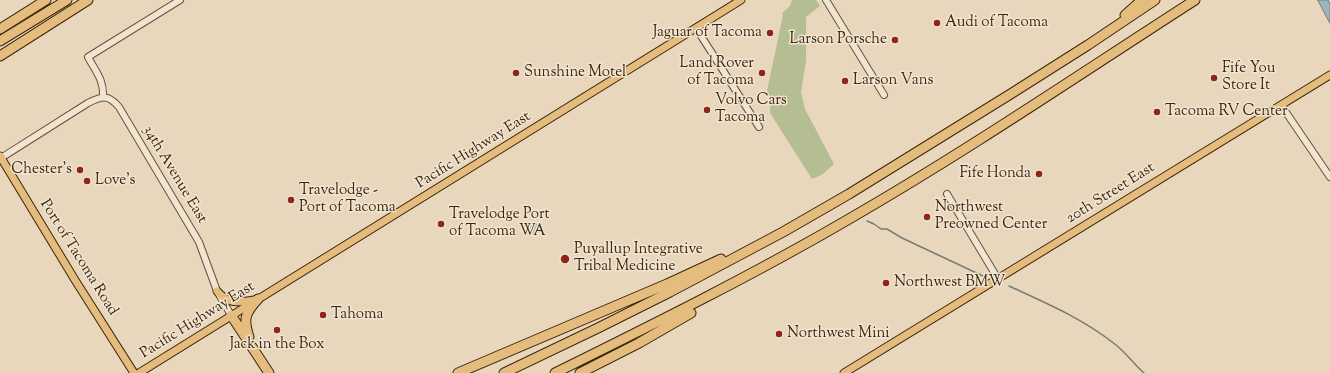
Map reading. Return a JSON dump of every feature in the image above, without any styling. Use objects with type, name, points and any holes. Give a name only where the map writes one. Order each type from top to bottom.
[{"type":"highway","points":[[0,29],[46,0]]},
{"type":"highway","points":[[0,41],[67,0]]},
{"type":"highway","points":[[0,56],[88,0]]},
{"type":"highway","points":[[1088,45],[1142,0]]},
{"type":"highway","points":[[504,373],[670,292],[795,225],[862,186],[1088,45],[1155,0]]},
{"type":"highway","points":[[555,373],[719,292],[873,205],[979,140],[1195,0]]},
{"type":"highway","points":[[458,373],[667,284],[795,225]]},
{"type":"highway","points":[[580,373],[639,343],[693,312],[719,292]]},
{"type":"highway","points":[[252,348],[245,321],[251,306],[258,299]]},
{"type":"highway","points":[[231,315],[269,373]]},
{"type":"main road","name":"Pacific Highway East","points":[[139,373],[741,0]]},
{"type":"main road","name":"20th Street East","points":[[844,373],[1330,75]]},
{"type":"main road","name":"Port of Tacoma Road","points":[[0,157],[134,373]]},
{"type":"main road","points":[[217,291],[223,297],[234,302],[258,299]]},
{"type":"street","points":[[0,157],[81,107],[97,98],[103,97],[104,87],[88,57],[180,0]]},
{"type":"street","points":[[826,0],[884,95]]},
{"type":"street","points":[[696,28],[759,127]]},
{"type":"street","name":"34th Avenue East","points":[[103,97],[109,98],[119,107],[173,198],[202,249],[217,291],[231,315]]},
{"type":"street","points":[[1280,105],[1330,177]]},
{"type":"street","points":[[947,194],[998,279]]},
{"type":"green space","points":[[792,0],[816,0],[820,6],[806,17],[806,61],[801,92],[805,109],[834,164],[823,174],[812,179],[770,113],[770,99],[767,91],[783,15],[782,13],[790,6]]},
{"type":"water","points":[[1318,0],[1328,0],[1330,4],[1330,23]]},
{"type":"water","points":[[533,222],[537,224],[539,228],[537,232],[533,234],[529,232],[527,228],[529,224]]},
{"type":"waterway","points":[[867,221],[881,229],[887,229],[902,238],[983,276]]},
{"type":"waterway","points":[[1009,286],[1064,312],[1091,327],[1120,348],[1144,373]]},
{"type":"place","name":"Audi of Tacoma","points":[[937,23]]},
{"type":"place","name":"Jaguar of Tacoma","points":[[770,33]]},
{"type":"place","name":"Larson Porsche","points":[[895,40]]},
{"type":"place","name":"Sunshine Motel","points":[[516,73]]},
{"type":"place","name":"Land Rover of Tacoma","points":[[762,73]]},
{"type":"place","name":"Fife You Store It","points":[[1214,78]]},
{"type":"place","name":"Larson Vans","points":[[845,81]]},
{"type":"place","name":"Volvo Cars Tacoma","points":[[707,110]]},
{"type":"place","name":"Tacoma RV Center","points":[[1157,112]]},
{"type":"place","name":"Chester's","points":[[80,170]]},
{"type":"place","name":"Fife Honda","points":[[1039,174]]},
{"type":"place","name":"Love's","points":[[87,181]]},
{"type":"place","name":"Travelodge - Port of Tacoma","points":[[291,200]]},
{"type":"place","name":"Northwest Preowned Center","points":[[927,217]]},
{"type":"place","name":"Travelodge Port of Tacoma WA","points":[[441,224]]},
{"type":"place","name":"Puyallup Integrative Tribal Medicine","points":[[565,259]]},
{"type":"place","name":"Northwest BMW","points":[[886,283]]},
{"type":"place","name":"Tahoma","points":[[323,315]]},
{"type":"place","name":"Jack in the Box","points":[[277,330]]},
{"type":"place","name":"Northwest Mini","points":[[779,334]]}]
